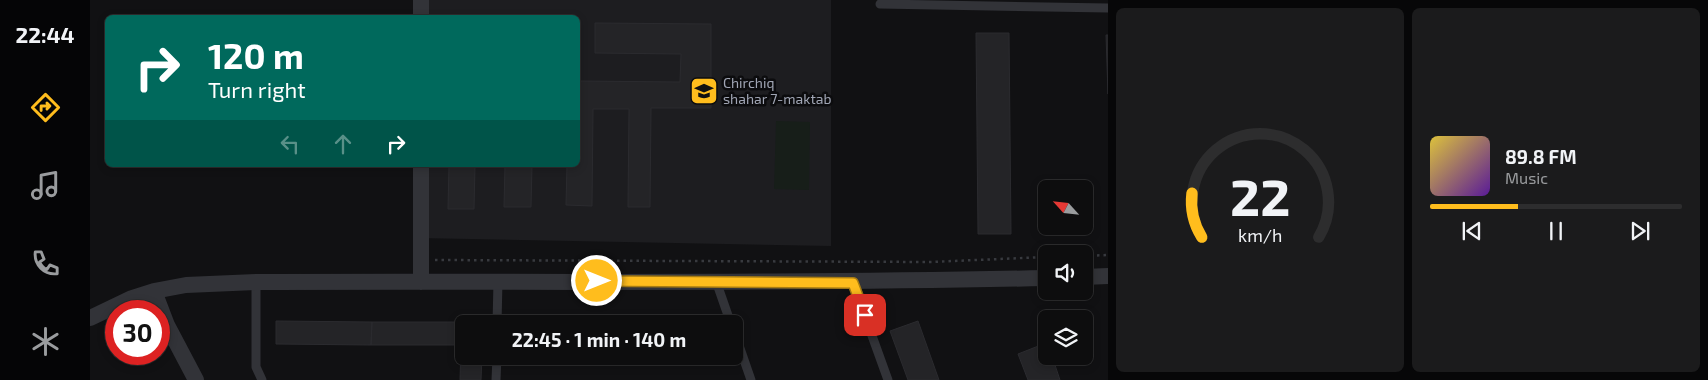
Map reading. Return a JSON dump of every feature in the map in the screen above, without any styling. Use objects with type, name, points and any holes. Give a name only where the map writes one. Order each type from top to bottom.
[{"type":"street","points":[[421,0],[421,15]]},
{"type":"street","points":[[421,167],[421,282]]},
{"type":"street","points":[[1093,277],[1108,276]]},
{"type":"street","points":[[90,318],[132,298],[154,291],[186,285],[256,282],[716,280],[853,283],[1038,278]]},
{"type":"street","points":[[154,291],[167,325],[196,380]]},
{"type":"lane","points":[[880,4],[1108,8]]},
{"type":"lane","points":[[716,280],[728,315]]},
{"type":"lane","points":[[497,315],[498,281]]},
{"type":"lane","points":[[256,282],[256,367],[262,380]]},
{"type":"lane","points":[[853,283],[888,380]]},
{"type":"lane","points":[[743,359],[750,380]]},
{"type":"lane","points":[[496,380],[497,365]]},
{"type":"path","points":[[1093,256],[1108,255]]},
{"type":"path","points":[[421,260],[930,262],[1038,257]]},
{"type":"shaded area","name":"Chirchiq shahar 7-maktab","points":[[418,0],[831,0],[831,246],[417,238],[417,167],[580,167],[580,15],[418,15]]},
{"type":"shaded area","points":[[776,121],[810,122],[809,190],[774,189]]},
{"type":"building","points":[[595,23],[711,24],[711,108],[651,108],[650,207],[628,207],[629,109],[593,109],[592,206],[566,205],[567,167],[580,167],[580,81],[680,82],[681,54],[595,53]]},
{"type":"building","points":[[976,33],[1009,33],[1011,234],[978,234]]},
{"type":"building","points":[[1106,35],[1108,35],[1108,94]]},
{"type":"building","points":[[449,167],[475,167],[474,209],[448,209]]},
{"type":"building","points":[[505,167],[532,167],[531,207],[504,207]]},
{"type":"building","points":[[276,321],[372,322],[371,345],[276,344]]},
{"type":"building","points":[[918,321],[939,380],[908,380],[890,331]]},
{"type":"building","points":[[372,322],[455,322],[455,345],[371,345]]},
{"type":"building","points":[[1038,346],[1038,365],[1055,365],[1060,380],[1028,380],[1018,354]]},
{"type":"building","points":[[460,365],[482,365],[481,380],[460,380]]},
{"type":"place","name":"Chirchiq shahar 7-maktab","points":[[704,91]]},
{"type":"route","points":[[597,281],[716,280],[853,283],[865,315]]}]
